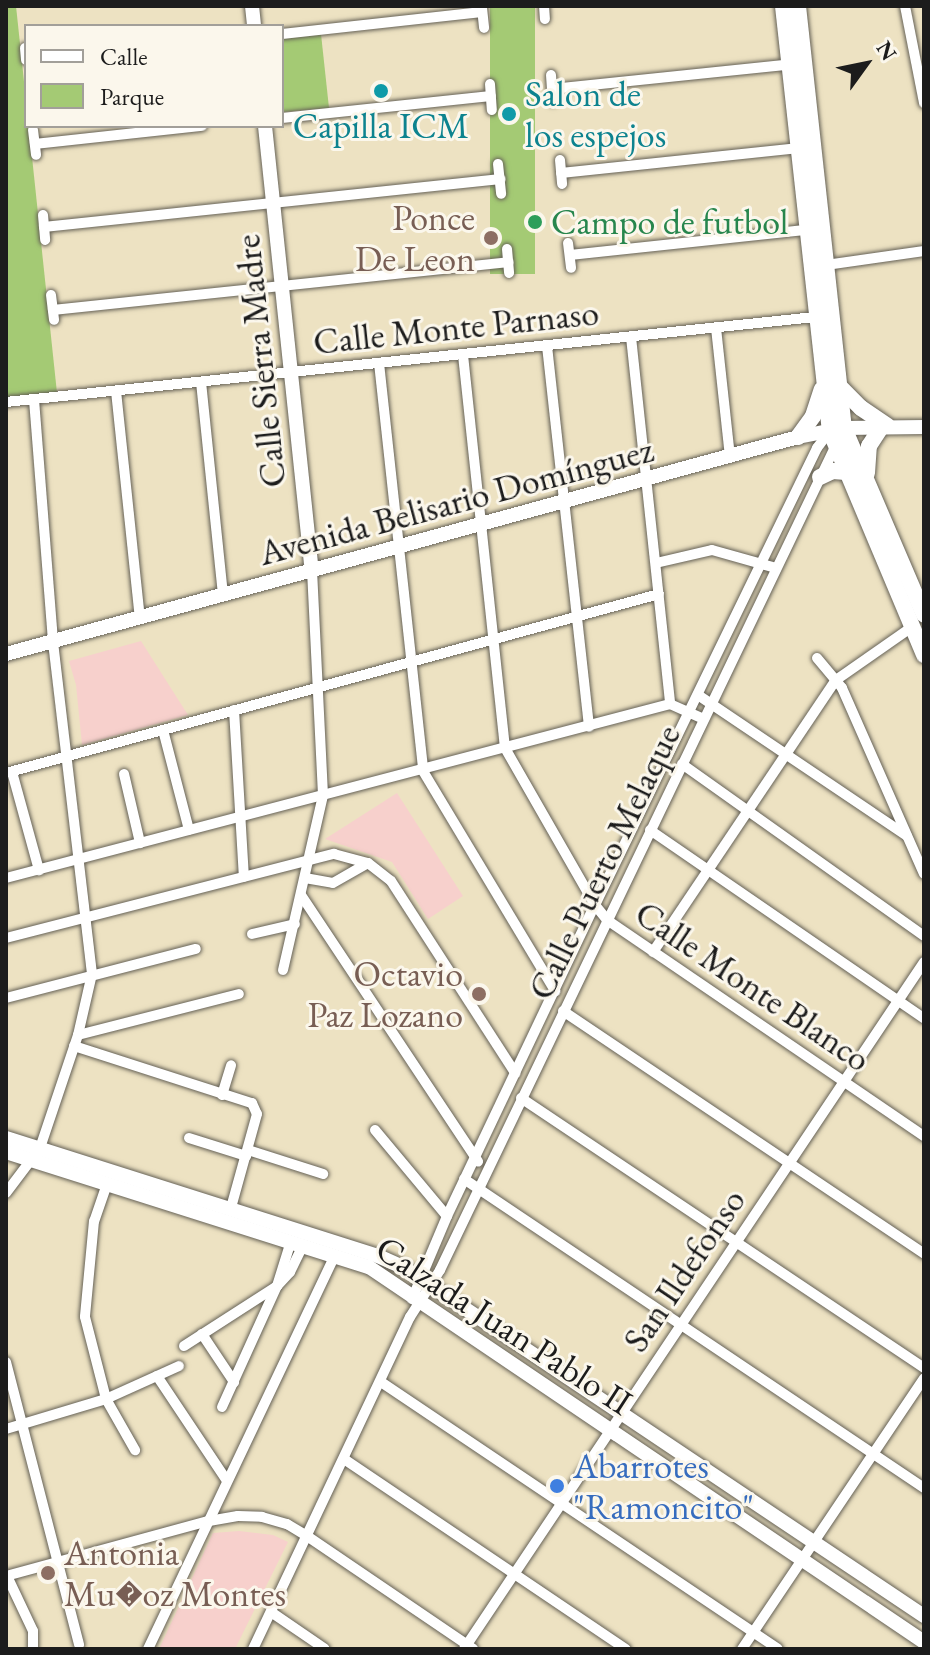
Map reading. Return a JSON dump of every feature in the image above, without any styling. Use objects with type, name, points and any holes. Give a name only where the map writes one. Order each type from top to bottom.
[{"type":"main road","points":[[783,6],[796,64],[814,229],[815,317],[832,386],[885,426],[869,446],[867,482]]},
{"type":"main road","points":[[798,6],[797,148],[814,229],[826,265],[837,435],[846,472],[918,621]]},
{"type":"main road","name":"Calle Sierra Madre","points":[[265,128],[312,571]]},
{"type":"main road","points":[[798,437],[832,386]]},
{"type":"main road","name":"Avenida Belisario Domínguez","points":[[6,654],[648,481],[798,437],[837,435],[885,426],[924,427]]},
{"type":"main road","points":[[837,435],[867,482],[918,621],[924,655]]},
{"type":"main road","points":[[820,477],[833,471],[846,472]]},
{"type":"main road","name":"Calzada Juan Pablo II","points":[[6,1138],[107,1184],[221,1210],[297,1243],[369,1267],[924,1642]]},
{"type":"main road","name":"Calzada Juan Pablo II","points":[[6,1152],[36,1154],[378,1256],[426,1281],[924,1616]]},
{"type":"street","points":[[544,6],[545,19]]},
{"type":"street","points":[[905,6],[924,103]]},
{"type":"street","points":[[284,34],[482,9],[484,28]]},
{"type":"street","points":[[551,75],[553,95],[796,64]]},
{"type":"street","points":[[284,118],[490,90],[492,110]]},
{"type":"street","points":[[33,130],[36,149],[188,128]]},
{"type":"street","points":[[560,160],[562,178],[797,148]]},
{"type":"street","points":[[498,164],[501,194]]},
{"type":"street","points":[[44,227],[500,179]]},
{"type":"street","points":[[43,215],[45,240]]},
{"type":"street","points":[[570,255],[814,229]]},
{"type":"street","points":[[568,243],[571,268]]},
{"type":"street","points":[[51,295],[53,315],[282,286],[509,267],[507,249]]},
{"type":"street","points":[[826,265],[924,251]]},
{"type":"street","name":"Calle Monte Parnaso","points":[[6,402],[815,317]]},
{"type":"street","points":[[716,328],[730,457]]},
{"type":"street","points":[[631,337],[670,704]]},
{"type":"street","points":[[547,346],[589,727]]},
{"type":"street","name":"Calle Monte Blanco","points":[[463,355],[505,748],[595,905],[607,920],[924,1136]]},
{"type":"street","points":[[379,363],[423,771],[555,991]]},
{"type":"street","points":[[201,382],[223,595]]},
{"type":"street","points":[[116,391],[140,618]]},
{"type":"street","points":[[6,1193],[36,1154],[76,1041],[92,974],[53,641],[34,400]]},
{"type":"street","name":"Calle Puerto Melaque","points":[[253,1649],[426,1281],[486,1173],[820,477],[837,435]]},
{"type":"street","name":"Calle Puerto Melaque","points":[[426,1281],[447,1216],[464,1179],[817,448],[837,435]]},
{"type":"street","points":[[656,563],[712,550],[776,568]]},
{"type":"street","name":"Calle Sierra Madre","points":[[283,970],[323,795],[312,571]]},
{"type":"street","points":[[39,870],[9,772],[659,594]]},
{"type":"street","points":[[653,952],[836,680],[918,621]]},
{"type":"street","points":[[817,658],[836,680],[924,874]]},
{"type":"street","points":[[698,695],[907,836]]},
{"type":"street","points":[[6,878],[670,704],[703,719]]},
{"type":"street","points":[[234,710],[244,877]]},
{"type":"street","points":[[163,730],[189,830]]},
{"type":"street","points":[[682,764],[924,936]]},
{"type":"street","points":[[124,774],[140,843]]},
{"type":"street","points":[[650,830],[924,1018]]},
{"type":"street","points":[[6,938],[334,854],[368,863],[391,881],[515,1073]]},
{"type":"street","points":[[305,878],[333,883],[368,863]]},
{"type":"street","points":[[301,895],[486,1173]]},
{"type":"street","points":[[252,934],[295,924]]},
{"type":"street","points":[[6,998],[196,949]]},
{"type":"street","name":"San Ildefonso","points":[[468,1648],[924,962]]},
{"type":"street","points":[[76,1041],[239,994]]},
{"type":"street","points":[[563,1011],[924,1254]]},
{"type":"street","points":[[76,1041],[222,1095],[252,1103],[257,1114],[247,1153],[221,1210]]},
{"type":"street","points":[[222,1095],[231,1065]]},
{"type":"street","points":[[521,1098],[924,1368]]},
{"type":"street","points":[[375,1130],[447,1216]]},
{"type":"street","points":[[189,1138],[323,1174]]},
{"type":"street","points":[[464,1179],[924,1488]]},
{"type":"street","points":[[107,1184],[94,1221],[85,1307],[106,1399],[135,1450]]},
{"type":"street","points":[[184,1346],[277,1286],[290,1272],[297,1243]]},
{"type":"street","points":[[148,1649],[335,1255]]},
{"type":"street","points":[[222,1407],[277,1286]]},
{"type":"street","points":[[202,1334],[234,1382]]},
{"type":"street","points":[[6,1362],[79,1645]]},
{"type":"street","points":[[6,1429],[106,1399],[179,1366]]},
{"type":"street","points":[[157,1376],[227,1481]]},
{"type":"street","points":[[742,1649],[924,1378]]},
{"type":"street","points":[[381,1382],[778,1649]]},
{"type":"street","points":[[344,1459],[626,1649]]},
{"type":"street","points":[[33,1649],[33,1631],[7,1576],[209,1521],[238,1516],[262,1517],[287,1524],[468,1648]]},
{"type":"street","points":[[271,1612],[325,1649]]},
{"type":"shaded area","points":[[141,641],[188,715],[82,745],[76,685],[69,661]]},
{"type":"shaded area","points":[[397,793],[463,896],[428,919],[392,862],[325,839]]},
{"type":"shaded area","points":[[239,1531],[273,1535],[288,1542],[235,1649],[159,1649],[213,1533]]},
{"type":"green space","points":[[6,6],[16,6],[24,82],[24,128],[29,128],[57,393],[6,397]]},
{"type":"green space","points":[[490,6],[535,6],[535,274],[490,274]]},
{"type":"green space","points":[[321,34],[329,108],[284,112],[284,39]]},
{"type":"place","name":"Capilla ICM","points":[[381,91]]},
{"type":"place","name":"Salon de los espejos","points":[[509,114]]},
{"type":"place","name":"Campo de futbol","points":[[535,222]]},
{"type":"place","name":"Ponce De Leon","points":[[491,238]]},
{"type":"place","name":"Octavio Paz Lozano","points":[[479,994]]},
{"type":"place","name":"Abarrotes \"Ramoncito\"","points":[[557,1486]]},
{"type":"place","name":"Antonia Mu�oz Montes","points":[[48,1573]]}]
